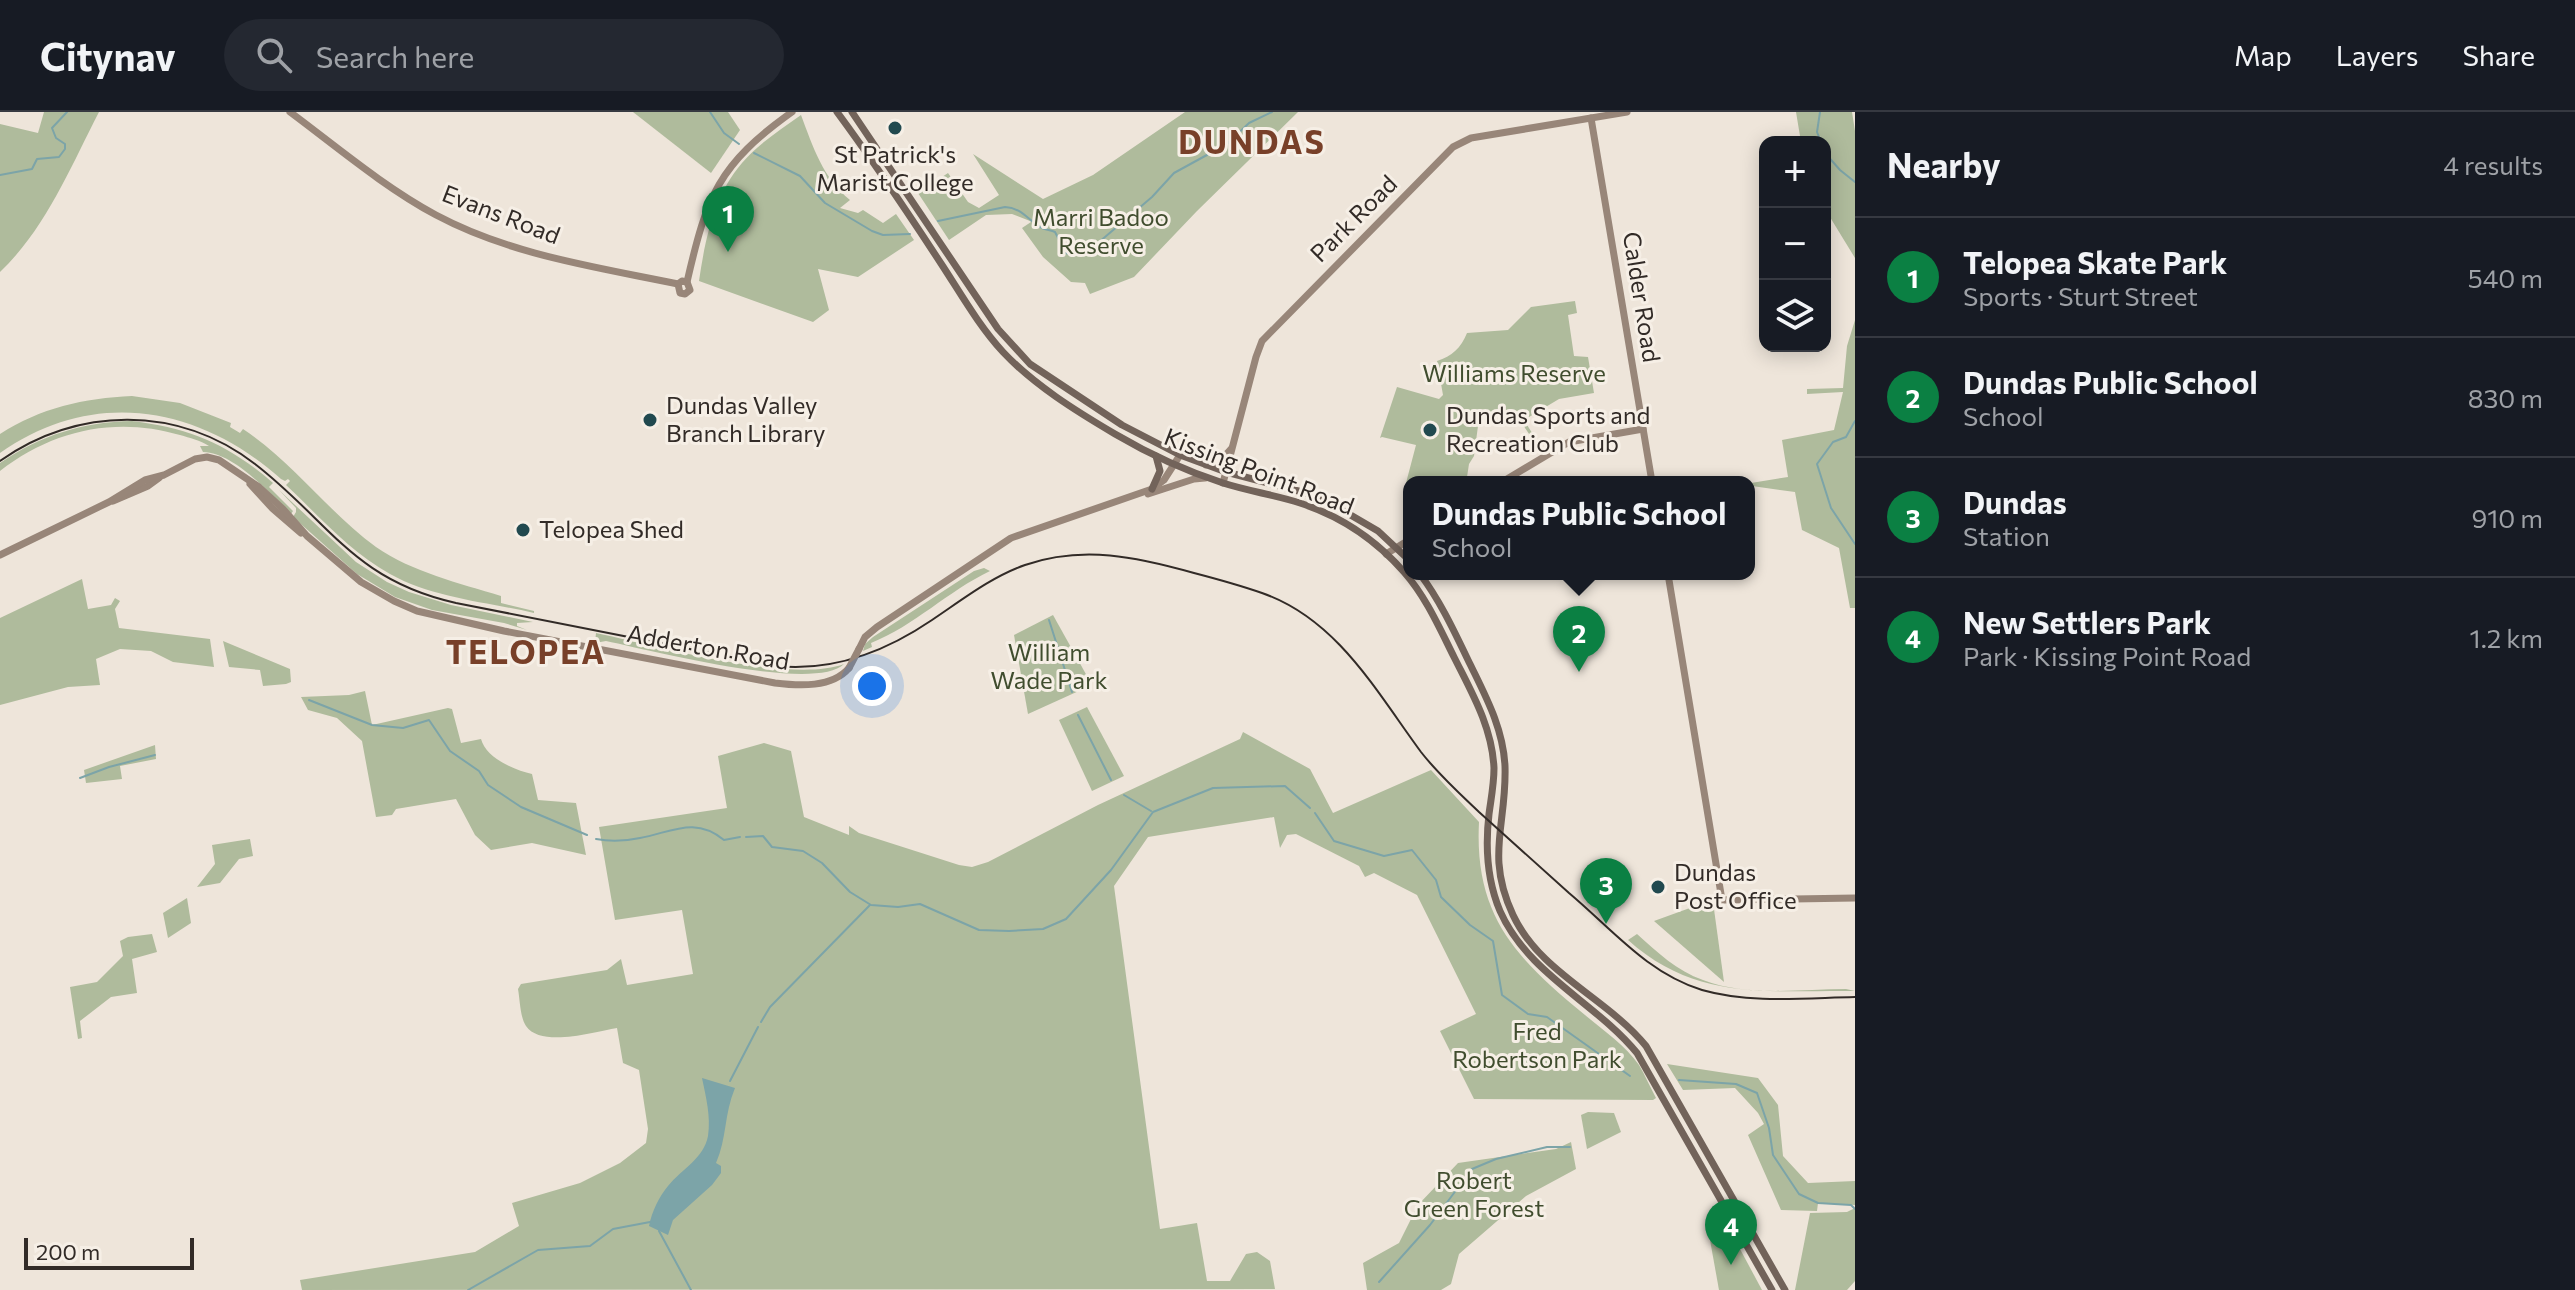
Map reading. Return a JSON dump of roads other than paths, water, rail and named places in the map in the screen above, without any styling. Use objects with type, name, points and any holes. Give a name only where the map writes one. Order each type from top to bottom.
[{"type":"main road","name":"Kissing Point Road","points":[[837,112],[997,346],[1014,363],[1056,396],[1116,435],[1208,478],[1321,511],[1356,529],[1403,571]]},
{"type":"main road","name":"Kissing Point Road","points":[[852,112],[1012,347],[1039,371],[1122,425],[1180,455],[1203,465],[1306,493],[1330,503],[1361,519],[1403,554]]},
{"type":"main road","points":[[1152,489],[1160,471],[1156,456]]},
{"type":"main road","name":"Kissing Point Road","points":[[1410,580],[1429,607],[1477,703],[1488,732],[1494,778],[1487,829],[1487,862],[1503,918],[1528,955],[1625,1038],[1654,1078],[1772,1290]]},
{"type":"main road","points":[[1424,580],[1445,612],[1493,711],[1499,731],[1505,775],[1497,855],[1502,886],[1513,916],[1529,941],[1549,962],[1640,1038],[1664,1074],[1785,1290]]},
{"type":"street","name":"Evans Road","points":[[290,112],[392,188],[457,225],[520,249],[678,284],[687,282],[701,225],[718,186],[733,162],[755,139],[792,112]]},
{"type":"street","name":"Park Road","points":[[1223,483],[1262,341],[1453,147],[1471,138],[1627,112]]},
{"type":"street","name":"Calder Road","points":[[1591,118],[1651,476]]},
{"type":"street","points":[[1512,476],[1569,442],[1643,429]]},
{"type":"street","points":[[1203,465],[1220,461],[1233,446]]},
{"type":"street","name":"Adderton Road","points":[[0,555],[109,502],[122,499],[195,459],[207,457],[219,460],[259,487],[346,571],[375,591],[417,611],[775,683],[829,682],[849,668],[865,637],[877,627],[1011,538],[1152,489],[1164,480],[1180,455]]},
{"type":"street","name":"Adderton Road","points":[[1119,501],[1194,479],[1208,478]]},
{"type":"street","points":[[1386,554],[1403,544]]},
{"type":"street","points":[[1669,580],[1722,900],[1855,898]]},
{"type":"water","points":[[702,1078],[735,1088],[716,1163],[721,1166],[721,1173],[673,1220],[668,1235],[649,1226],[665,1190],[706,1144],[709,1122]]},
{"type":"waterway","points":[[0,175],[32,169],[37,159],[59,157],[65,144],[56,138],[52,128],[67,112]]},
{"type":"waterway","points":[[710,112],[724,133],[739,144]]},
{"type":"waterway","points":[[938,221],[1011,208],[1042,228],[1055,232],[1066,253],[1085,254],[1152,197],[1174,173],[1227,144],[1249,123],[1272,112]]},
{"type":"waterway","points":[[1819,136],[1820,112]]},
{"type":"waterway","points":[[754,153],[800,176],[825,203],[872,231],[883,235],[910,234]]},
{"type":"waterway","points":[[1831,160],[1855,182]]},
{"type":"waterway","points":[[1855,421],[1846,437],[1833,442],[1817,464],[1831,508],[1855,544]]},
{"type":"waterway","points":[[1049,620],[1072,692]]},
{"type":"waterway","points":[[309,700],[372,725],[403,728],[429,720],[450,751],[479,771],[488,785],[521,807],[587,835]]},
{"type":"waterway","points":[[1078,715],[1111,780]]},
{"type":"waterway","points":[[80,778],[155,755]]},
{"type":"waterway","points":[[746,837],[763,836],[772,847],[803,851],[822,863],[850,892],[871,905],[898,907],[920,904],[979,930],[1009,931],[1043,929],[1066,919],[1111,870],[1153,812],[1213,788],[1285,786],[1310,808]]},
{"type":"waterway","points":[[1124,795],[1151,811]]},
{"type":"waterway","points":[[1315,813],[1334,841],[1384,856],[1412,850],[1436,880],[1441,897],[1470,925],[1493,941],[1502,995],[1528,1014],[1547,1017],[1630,1076]]},
{"type":"waterway","points":[[596,839],[629,840],[693,827],[724,840],[740,837]]},
{"type":"waterway","points":[[761,1022],[770,1007],[870,905]]},
{"type":"waterway","points":[[730,1081],[758,1027]]},
{"type":"waterway","points":[[1679,1080],[1736,1084],[1757,1093],[1769,1128],[1773,1155],[1799,1194],[1818,1203],[1851,1205],[1855,1209]]},
{"type":"waterway","points":[[1379,1282],[1430,1225],[1472,1169],[1496,1159],[1547,1147],[1570,1147]]},
{"type":"waterway","points":[[468,1290],[538,1250],[590,1246],[613,1229],[650,1222]]},
{"type":"waterway","points":[[659,1231],[691,1290]]},
{"type":"tram line","points":[[0,461],[30,443],[94,422],[128,420],[161,423],[194,431],[225,445],[255,464],[345,547],[392,580],[421,593],[456,603],[776,666],[838,663],[877,650],[896,642],[1000,576],[1047,559],[1089,555],[1131,558],[1228,582],[1289,605],[1312,620],[1353,659],[1434,768],[1615,935],[1664,973],[1702,990],[1740,997],[1855,997]]},
{"type":"place","name":"St Patrick's Marist College","points":[[895,128]]},
{"type":"place","name":"Telopea Skate Park","points":[[728,252]]},
{"type":"place","name":"Dundas Valley Branch Library","points":[[650,420]]},
{"type":"place","name":"Dundas Sports and Recreation Club","points":[[1430,430]]},
{"type":"place","name":"Telopea Shed","points":[[523,530]]},
{"type":"place","name":"Dundas Public School","points":[[1579,672]]},
{"type":"place","name":"Dundas Post Office","points":[[1658,887]]},
{"type":"place","name":"Dundas","points":[[1606,924]]},
{"type":"place","name":"New Settlers Park","points":[[1731,1265]]},
{"type":"district","name":"DUNDAS","points":[[1252,143]]},
{"type":"district","name":"TELOPEA","points":[[526,653]]},
{"type":"park label","name":"Marri Badoo Reserve","points":[[1101,232]]},
{"type":"park label","name":"Williams Reserve","points":[[1514,374]]},
{"type":"park label","name":"William Wade Park","points":[[1049,667]]},
{"type":"park label","name":"Fred Robertson Park","points":[[1537,1046]]},
{"type":"park label","name":"Robert Green Forest","points":[[1474,1195]]}]
